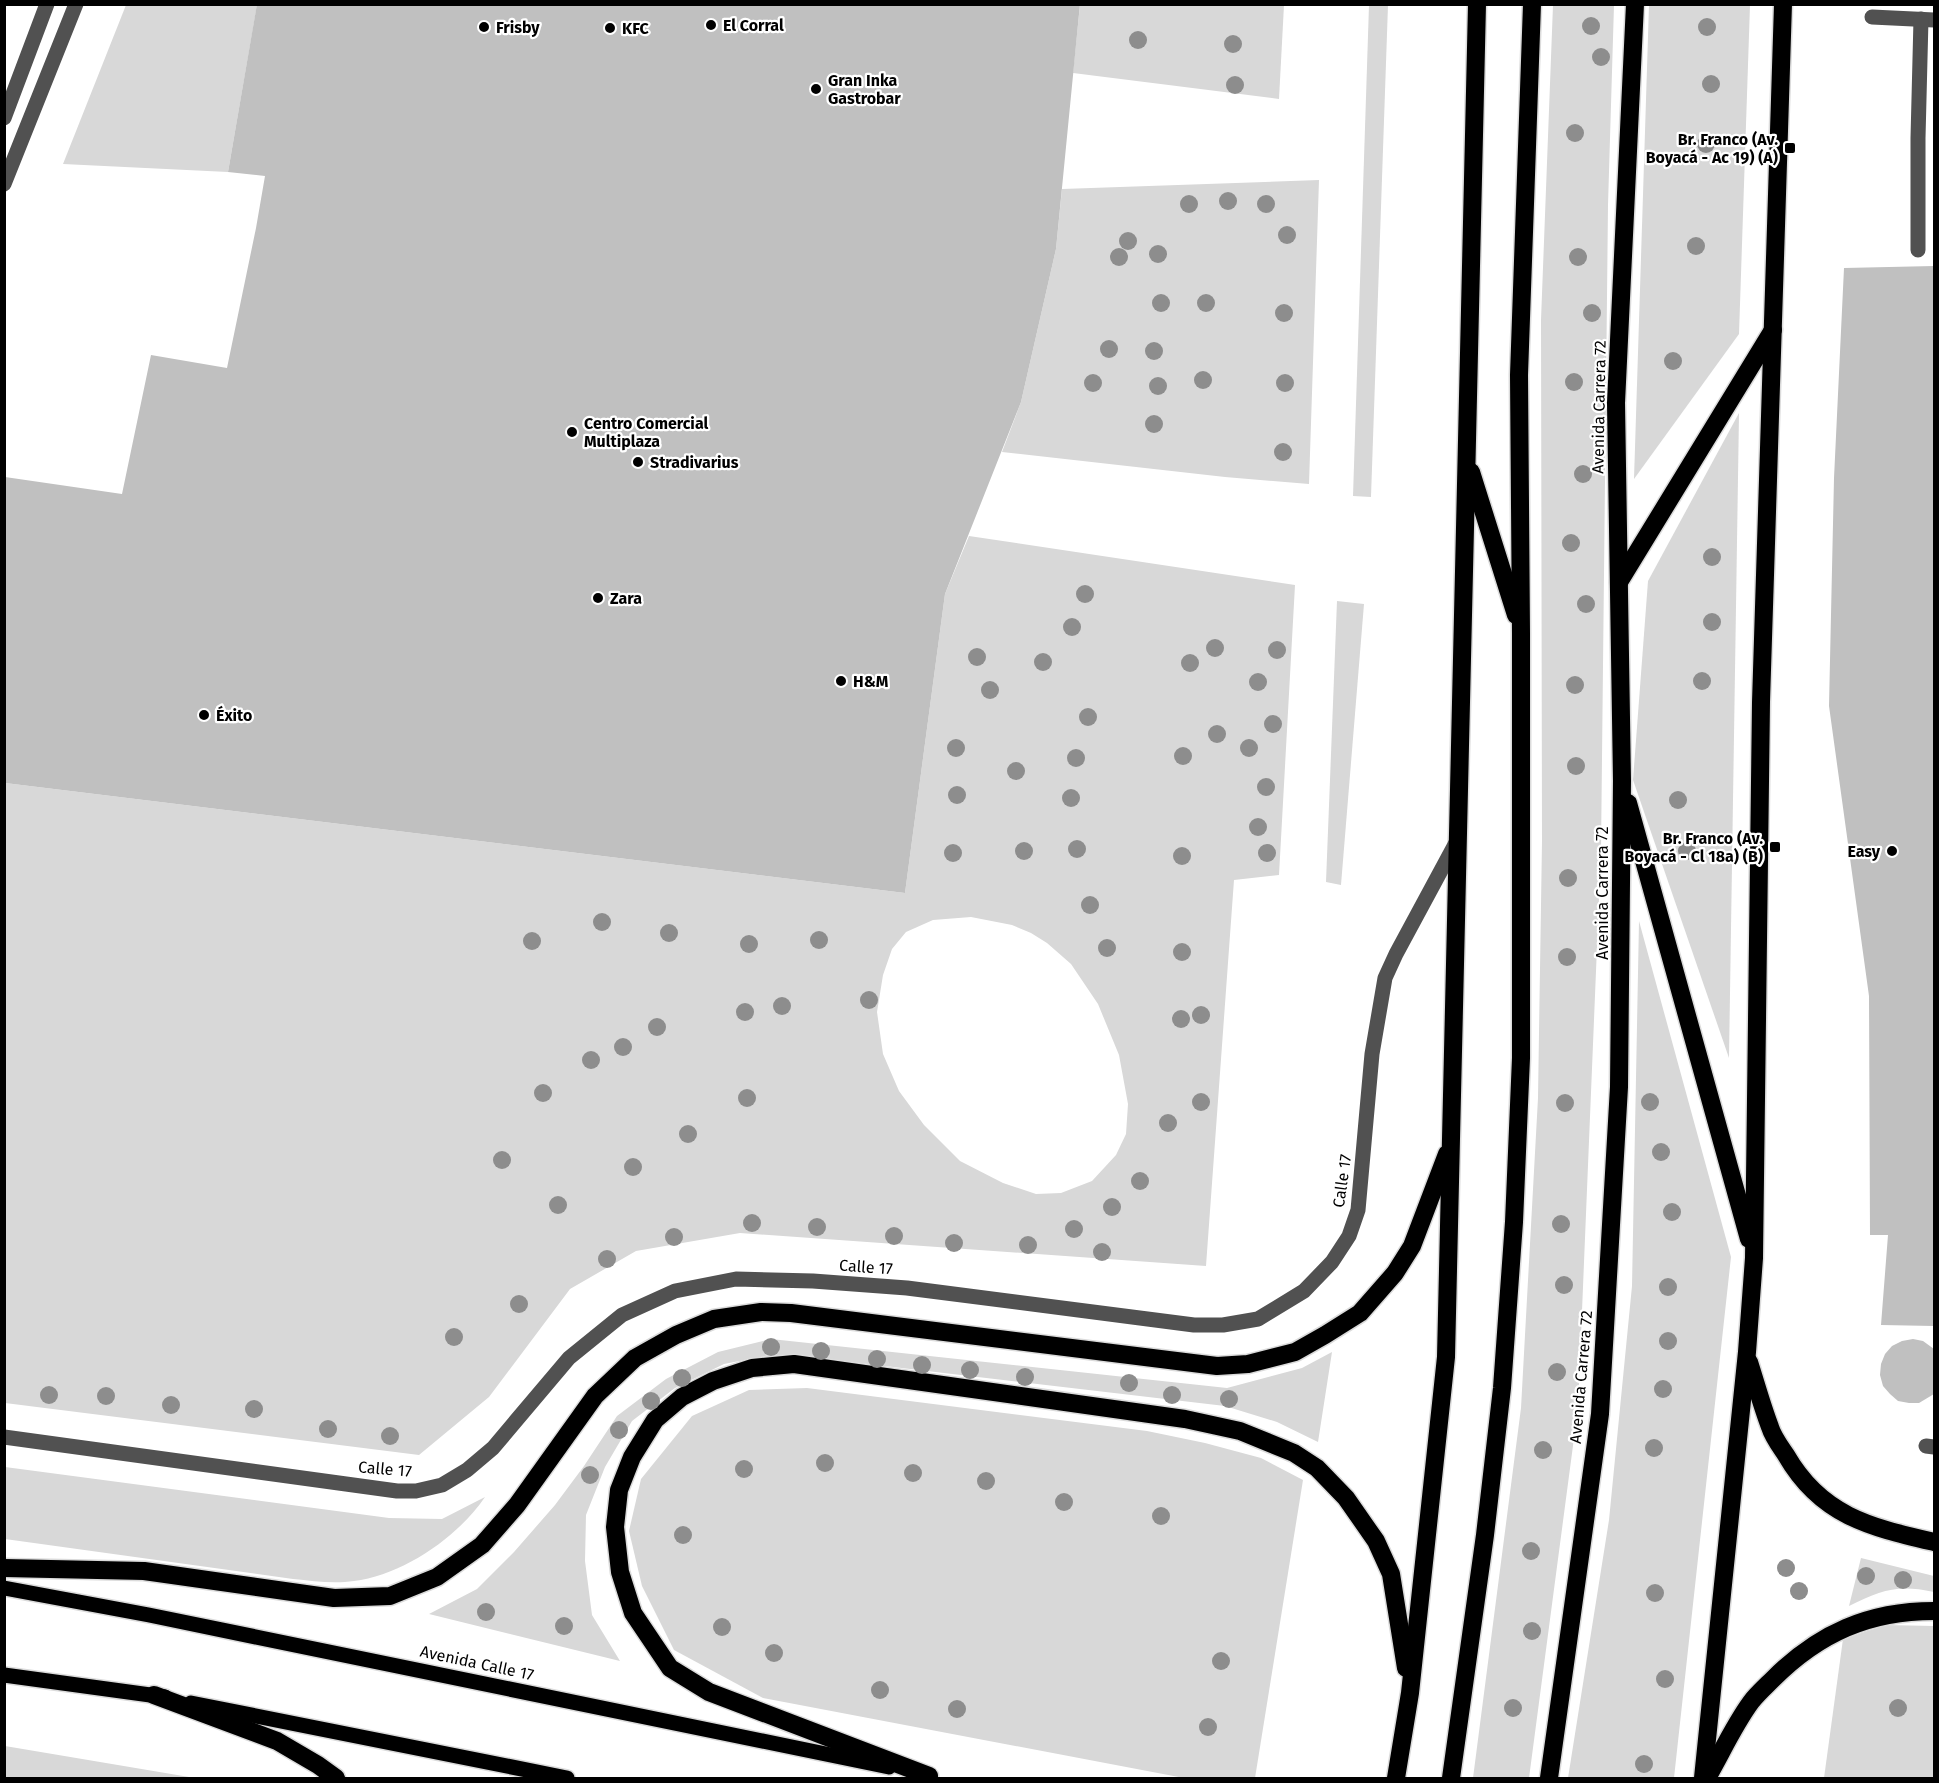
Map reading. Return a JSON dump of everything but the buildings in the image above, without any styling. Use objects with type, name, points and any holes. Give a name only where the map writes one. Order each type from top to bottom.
[{"type":"highway","points":[[1396,1779],[1410,1693],[1446,1356],[1477,4]]},
{"type":"highway","points":[[1451,1779],[1502,1388],[1514,1222],[1521,1058],[1521,633],[1518,375],[1532,4]]},
{"type":"highway","name":"Avenida Carrera 72","points":[[1549,1779],[1600,1414],[1619,1087],[1622,781],[1616,403],[1635,4]]},
{"type":"highway","points":[[1705,1779],[1754,1258],[1761,702],[1783,4]]},
{"type":"highway","points":[[1619,582],[1774,329]]},
{"type":"highway","points":[[1467,459],[1521,633]]},
{"type":"highway","points":[[1622,781],[1754,1258]]},
{"type":"highway","points":[[4,1568],[144,1571],[334,1598],[390,1596],[437,1577],[482,1545],[517,1505],[595,1395],[636,1358],[676,1335],[714,1319],[761,1312],[791,1312],[1217,1366],[1248,1364],[1273,1359],[1295,1352],[1359,1312],[1395,1273],[1412,1246],[1452,1142]]},
{"type":"highway","points":[[1746,1352],[1771,1430],[1797,1474],[1826,1503],[1849,1517],[1886,1531],[1935,1542]]},
{"type":"highway","points":[[935,1777],[709,1692],[670,1668],[652,1644],[633,1613],[620,1572],[615,1527],[619,1491],[632,1457],[655,1420],[682,1397],[713,1381],[752,1368],[794,1364],[1185,1419],[1240,1431],[1271,1442],[1317,1468],[1346,1498],[1376,1541],[1391,1574],[1410,1693]]},
{"type":"highway","points":[[1705,1779],[1751,1701],[1784,1668],[1823,1638],[1869,1618],[1906,1611],[1935,1611]]},
{"type":"highway","points":[[154,1695],[277,1741],[318,1765],[336,1779]]},
{"type":"main road","name":"Avenida Calle 17","points":[[4,1588],[183,1622],[935,1777]]},
{"type":"main road","points":[[4,1675],[154,1695],[567,1779]]},
{"type":"street","points":[[4,118],[47,4]]},
{"type":"street","points":[[4,184],[76,4]]},
{"type":"street","points":[[1872,17],[1928,19],[1918,138],[1918,250]]},
{"type":"street","name":"Calle 17","points":[[4,1437],[397,1491],[416,1491],[442,1485],[467,1470],[493,1448],[569,1358],[622,1315],[675,1291],[736,1279],[813,1281],[907,1288],[1194,1326],[1223,1325],[1258,1319],[1304,1291],[1332,1262],[1349,1236],[1358,1210],[1372,1054],[1385,978],[1458,839]]},
{"type":"shaded area","points":[[126,5],[257,5],[228,172],[63,164]]},
{"type":"shaded area","points":[[1080,5],[1284,5],[1279,99],[1073,73]]},
{"type":"shaded area","points":[[1369,5],[1388,5],[1371,497],[1353,496]]},
{"type":"shaded area","points":[[1553,5],[1614,5],[1608,205],[1601,850],[1578,1408],[1529,1778],[1473,1778],[1521,1408],[1538,1098],[1542,841],[1541,320]]},
{"type":"shaded area","points":[[1649,5],[1750,5],[1739,334],[1634,479]]},
{"type":"shaded area","points":[[1319,180],[1309,484],[1002,452],[1021,402],[1056,249],[1062,189]]},
{"type":"shaded area","points":[[1739,413],[1729,1058],[1633,780],[1648,581]]},
{"type":"shaded area","points":[[969,536],[1295,585],[1279,875],[1234,880],[1206,1266],[740,1233],[636,1251],[570,1289],[489,1397],[419,1455],[5,1403],[5,783],[905,893],[945,594]],"holes":[[[971,917],[1012,925],[1047,943],[1071,964],[1098,1004],[1119,1055],[1128,1104],[1126,1134],[1116,1155],[1092,1181],[1061,1193],[1036,1194],[1003,1183],[960,1161],[924,1125],[899,1091],[883,1054],[877,1012],[883,975],[892,949],[906,932],[933,920]]]},
{"type":"shaded area","points":[[1337,601],[1364,604],[1341,885],[1326,882]]},
{"type":"shaded area","points":[[1639,921],[1731,1257],[1674,1778],[1568,1778],[1609,1520],[1632,1286]]},
{"type":"shaded area","points":[[771,1339],[1227,1388],[1302,1368],[1332,1352],[1318,1442],[1277,1422],[1225,1406],[817,1358],[770,1355],[724,1364],[675,1388],[632,1421],[605,1467],[586,1515],[585,1561],[592,1615],[620,1661],[429,1614],[477,1589],[514,1552],[555,1505],[617,1416],[666,1379],[718,1352]]},
{"type":"shaded area","points":[[807,1388],[1147,1431],[1261,1458],[1303,1480],[1255,1778],[1184,1778],[763,1698],[674,1650],[642,1586],[629,1531],[641,1479],[692,1416],[749,1390]]},
{"type":"shaded area","points":[[5,1467],[389,1518],[442,1519],[485,1497],[474,1512],[445,1540],[410,1562],[373,1577],[346,1582],[324,1582],[5,1539]]},
{"type":"shaded area","points":[[1861,1558],[1934,1576],[1934,1592],[1910,1589],[1890,1590],[1849,1606]]},
{"type":"shaded area","points":[[1886,1625],[1934,1626],[1934,1778],[1824,1778],[1843,1639]]},
{"type":"shaded area","points":[[5,1746],[195,1778],[5,1778]]},
{"type":"place","name":"El Corral","points":[[711,25]]},
{"type":"place","name":"Frisby","points":[[484,27]]},
{"type":"place","name":"KFC","points":[[610,28]]},
{"type":"place","name":"Gran Inka Gastrobar","points":[[816,89]]},
{"type":"place","name":"Br. Franco (Av. Boyacá - Ac 19) (A)","points":[[1790,148]]},
{"type":"place","name":"Centro Comercial Multiplaza","points":[[572,432]]},
{"type":"place","name":"Stradivarius","points":[[638,462]]},
{"type":"place","name":"Zara","points":[[598,598]]},
{"type":"place","name":"H&M","points":[[841,681]]},
{"type":"place","name":"Éxito","points":[[204,715]]},
{"type":"place","name":"Br. Franco (Av. Boyacá - Cl 18a) (B)","points":[[1775,847]]},
{"type":"place","name":"Easy","points":[[1892,851]]}]
